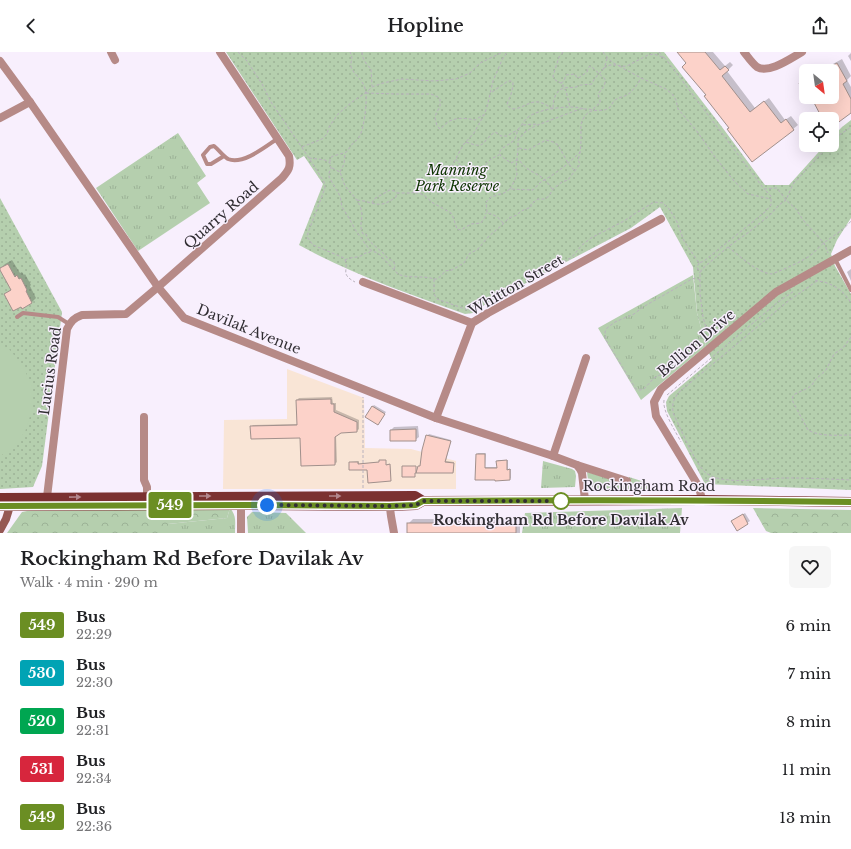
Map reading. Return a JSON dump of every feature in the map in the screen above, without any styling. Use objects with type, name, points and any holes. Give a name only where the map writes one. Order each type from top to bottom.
[{"type":"main road","name":"Rockingham Road","points":[[0,498],[147,496],[241,501]]},
{"type":"main road","name":"Rockingham Road","points":[[5,506],[241,501],[390,501],[415,496],[423,501],[702,500],[851,502]]},
{"type":"main road","points":[[0,530],[6,519],[5,506]]},
{"type":"street","points":[[111,52],[115,60]]},
{"type":"street","points":[[220,52],[277,139]]},
{"type":"street","points":[[744,52],[757,67],[766,69],[802,52]]},
{"type":"street","name":"Davilak Avenue","points":[[0,61],[158,287],[184,318],[436,418],[627,480]]},
{"type":"street","points":[[0,118],[30,102]]},
{"type":"street","name":"Quarry Road","points":[[158,287],[282,178],[288,170],[290,163],[288,156],[277,139]]},
{"type":"street","name":"Whitton Street","points":[[436,418],[472,324],[488,313],[661,219]]},
{"type":"street","name":"Bellion Drive","points":[[702,500],[699,487],[656,416],[654,402],[661,389],[776,292],[851,250]]},
{"type":"street","points":[[363,282],[472,324]]},
{"type":"street","name":"Lucius Road","points":[[46,498],[67,329],[69,324],[72,320],[82,316],[126,314],[158,287]]},
{"type":"street","points":[[553,456],[586,358]]},
{"type":"street","points":[[144,417],[144,480],[147,487],[147,496]]},
{"type":"street","points":[[577,465],[582,473],[585,500]]},
{"type":"street","points":[[241,501],[241,533]]},
{"type":"street","points":[[390,501],[394,533]]},
{"type":"lane","points":[[224,156],[211,164],[207,164],[203,155],[210,147],[214,146],[224,156],[230,159],[238,160],[255,154],[277,139]]},
{"type":"lane","points":[[833,260],[851,290]]},
{"type":"lane","points":[[17,317],[23,313],[58,317],[69,324]]},
{"type":"path","points":[[238,52],[247,61],[262,84],[271,102],[324,182],[325,188],[308,237],[313,245],[344,258],[347,263],[345,273],[347,277],[354,282],[363,282]]},
{"type":"path","points":[[350,52],[352,57],[351,65],[355,75],[362,82],[366,93],[366,101],[364,121],[360,136],[354,143],[351,144],[345,153],[344,164],[340,172],[345,186],[357,200],[361,211],[360,227],[363,234],[366,234],[370,242],[388,259],[394,262],[394,270]]},
{"type":"path","points":[[362,52],[367,65],[371,69],[372,88]]},
{"type":"path","points":[[302,147],[322,139],[327,134],[329,127],[338,114],[372,88],[383,83],[402,79],[434,81],[456,79],[470,73],[480,63],[503,52]]},
{"type":"path","points":[[441,181],[456,159],[463,145],[474,133],[484,115],[493,81],[507,52]]},
{"type":"path","points":[[563,52],[559,57],[553,78],[563,84],[570,107]]},
{"type":"path","points":[[603,52],[610,62],[666,89],[673,94],[678,109],[696,130],[734,181],[748,194],[771,200]]},
{"type":"path","points":[[659,52],[764,189],[777,188],[786,200],[796,208],[803,220],[824,243],[833,260]]},
{"type":"path","points":[[553,109],[555,95],[559,90],[563,88],[592,84],[599,73],[610,65],[627,66],[648,55],[654,54],[665,58]]},
{"type":"path","points":[[604,68],[607,58]]},
{"type":"path","points":[[345,153],[330,158],[331,168],[329,177],[340,196],[342,207],[360,237],[371,250],[379,254],[398,274],[402,276],[405,275],[437,279],[445,271],[452,270],[464,263],[469,254],[478,249],[488,237],[509,218],[531,207],[532,204],[538,199],[545,199],[549,196],[553,189],[562,182],[568,180],[579,167],[580,127],[582,120],[587,113],[593,110],[600,103],[598,94],[606,82],[605,79],[590,66],[587,72],[580,77],[577,78],[575,74],[566,75],[561,84]]},
{"type":"path","points":[[372,203],[374,198],[390,190],[397,193],[411,194],[431,189],[441,181],[456,173],[468,171],[479,172],[491,159],[500,154],[499,153],[501,150],[515,140],[519,129],[527,118],[533,113],[547,109],[570,107],[602,110],[609,107],[614,100],[621,96],[627,95],[641,78]]},
{"type":"path","points":[[490,93],[508,81],[511,81],[513,82],[513,87],[507,104],[508,107],[512,109],[521,108],[534,102],[540,102],[553,109]]},
{"type":"path","points":[[366,93],[431,94],[438,97],[440,99],[440,106],[436,114],[436,121],[437,126],[440,129],[448,122],[456,119],[465,118],[475,120],[484,115]]},
{"type":"path","points":[[414,193],[419,193],[425,196],[433,203],[451,213],[454,217],[457,230],[461,230],[471,224],[481,223],[487,212],[486,202],[491,197],[504,193],[510,189],[515,180],[517,174],[518,140],[525,132],[540,124],[568,113],[584,109]]},
{"type":"path","points":[[522,125],[540,124]]},
{"type":"path","points":[[839,135],[851,127]]},
{"type":"path","points":[[466,142],[479,146],[484,144],[485,141],[495,132],[501,136],[507,136],[519,129]]},
{"type":"path","points":[[518,148],[528,150],[546,140],[553,142],[558,145],[568,163],[575,170]]},
{"type":"path","points":[[510,189],[533,190],[541,182],[568,163],[580,151]]},
{"type":"path","points":[[700,273],[702,269],[711,261],[749,232],[771,214],[779,204],[786,200],[793,184],[823,152]]},
{"type":"path","points":[[500,154],[511,163],[517,160]]},
{"type":"path","points":[[309,158],[330,162]]},
{"type":"path","points":[[456,159],[460,165],[468,171]]},
{"type":"path","points":[[517,160],[531,172],[545,180],[553,189]]},
{"type":"path","points":[[331,168],[340,172]]},
{"type":"path","points":[[357,200],[380,205],[390,202],[396,197],[397,193]]},
{"type":"path","points":[[487,212],[493,214],[503,224]]},
{"type":"path","points":[[728,247],[759,270],[772,274],[808,257],[818,250],[824,243],[848,226],[851,221]]},
{"type":"path","points":[[345,260],[348,258],[363,256],[371,250]]},
{"type":"path","points":[[388,259],[388,264]]},
{"type":"path","points":[[699,263],[697,267],[700,273],[700,294],[706,328],[709,332],[718,336]]},
{"type":"path","points":[[817,281],[814,279],[819,276]]},
{"type":"path","points":[[700,280],[692,278],[634,314],[615,322],[607,328],[605,337],[636,389],[642,390],[654,378],[667,371],[676,363],[704,334],[706,328]]},
{"type":"path","points":[[434,279],[434,296]]},
{"type":"path","points":[[851,303],[840,289],[826,282],[817,281],[787,302],[694,379],[678,393],[672,404],[674,415],[693,454],[701,468],[710,476],[729,480],[786,478],[851,480]]},
{"type":"path","points":[[682,443],[664,407],[663,403],[666,396],[778,302],[798,288]]},
{"type":"path","points":[[851,337],[843,348],[834,354],[826,370],[815,380],[812,385],[795,394],[792,400],[808,430],[830,434],[851,435]]},
{"type":"path","points":[[363,395],[363,492]]},
{"type":"path","points":[[701,482],[716,478]]},
{"type":"shaded area","points":[[287,369],[364,398],[365,448],[411,449],[456,461],[456,489],[223,489],[224,420],[287,419]]},
{"type":"green space","name":"Manning Park Reserve","points":[[226,52],[664,52],[765,185],[789,185],[819,152],[839,152],[839,130],[851,120],[851,218],[837,240],[831,254],[835,266],[851,294],[851,490],[705,484],[667,411],[666,402],[669,396],[712,360],[706,346],[697,313],[693,267],[660,207],[631,228],[486,304],[473,313],[465,314],[360,274],[299,245],[323,184],[304,156],[297,160]]},
{"type":"green space","points":[[178,133],[206,176],[197,183],[210,203],[138,251],[96,188]]},
{"type":"green space","points":[[0,198],[62,312],[42,466],[33,487],[0,489]]},
{"type":"green space","points":[[693,275],[697,313],[706,346],[641,400],[598,328]]},
{"type":"green space","points":[[0,344],[9,349],[23,366],[32,387],[32,410],[25,432],[10,450],[0,456]]},
{"type":"green space","points":[[543,461],[575,471],[575,487],[541,488]]},
{"type":"green space","points":[[587,472],[628,484],[629,477],[651,484],[650,489],[595,489],[588,480]]},
{"type":"green space","points":[[230,508],[235,517],[235,533],[168,533],[168,524],[227,518]]},
{"type":"green space","points":[[230,508],[227,518],[168,524],[168,533],[7,533],[22,512],[32,510]]},
{"type":"green space","points":[[682,508],[680,533],[522,533],[525,513]]},
{"type":"green space","points":[[753,508],[851,510],[851,533],[771,533],[766,531]]},
{"type":"green space","points":[[252,512],[286,513],[306,533],[248,533],[247,517]]},
{"type":"building","points":[[677,52],[705,52],[720,70],[725,66],[729,70],[722,76],[750,112],[764,101],[781,123],[786,119],[794,130],[752,162],[727,129],[729,128],[704,96],[706,95],[682,67],[686,63]]},
{"type":"building","points":[[839,67],[847,81],[843,84],[851,99],[851,113],[839,122],[839,112],[819,112],[815,104],[839,104]]},
{"type":"building","points":[[8,264],[15,277],[17,275],[19,279],[21,278],[32,303],[22,309],[21,307],[13,311],[4,294],[11,290],[0,270],[0,268]]},
{"type":"building","points":[[331,399],[331,404],[334,404],[334,412],[357,422],[357,432],[341,433],[335,437],[335,465],[301,466],[300,438],[251,439],[250,426],[297,425],[296,400]]},
{"type":"building","points":[[372,406],[385,414],[378,425],[365,417]]},
{"type":"building","points":[[416,429],[416,441],[390,441],[390,430]]},
{"type":"building","points":[[426,435],[451,441],[445,462],[454,463],[453,473],[416,473],[418,466],[420,466]]},
{"type":"building","points":[[476,454],[485,454],[485,468],[497,468],[496,461],[507,460],[507,470],[510,469],[510,480],[475,480]]},
{"type":"building","points":[[379,460],[386,460],[386,465],[390,464],[391,481],[368,483],[367,470],[349,470],[349,462],[358,462],[358,464],[379,462]]},
{"type":"building","points":[[402,466],[416,466],[415,477],[402,477]]},
{"type":"building","points":[[743,514],[748,524],[737,531],[731,521]]},
{"type":"building","points":[[407,523],[516,523],[516,533],[407,533]]},
{"type":"bus line","name":"549","points":[[0,506],[390,506],[416,505],[423,501],[626,500],[851,502]]},
{"type":"place","name":"Rockingham Rd Before Davilak Av","points":[[561,501]]},
{"type":"route","points":[[267,505],[390,506],[416,505],[423,501],[561,501]]}]
